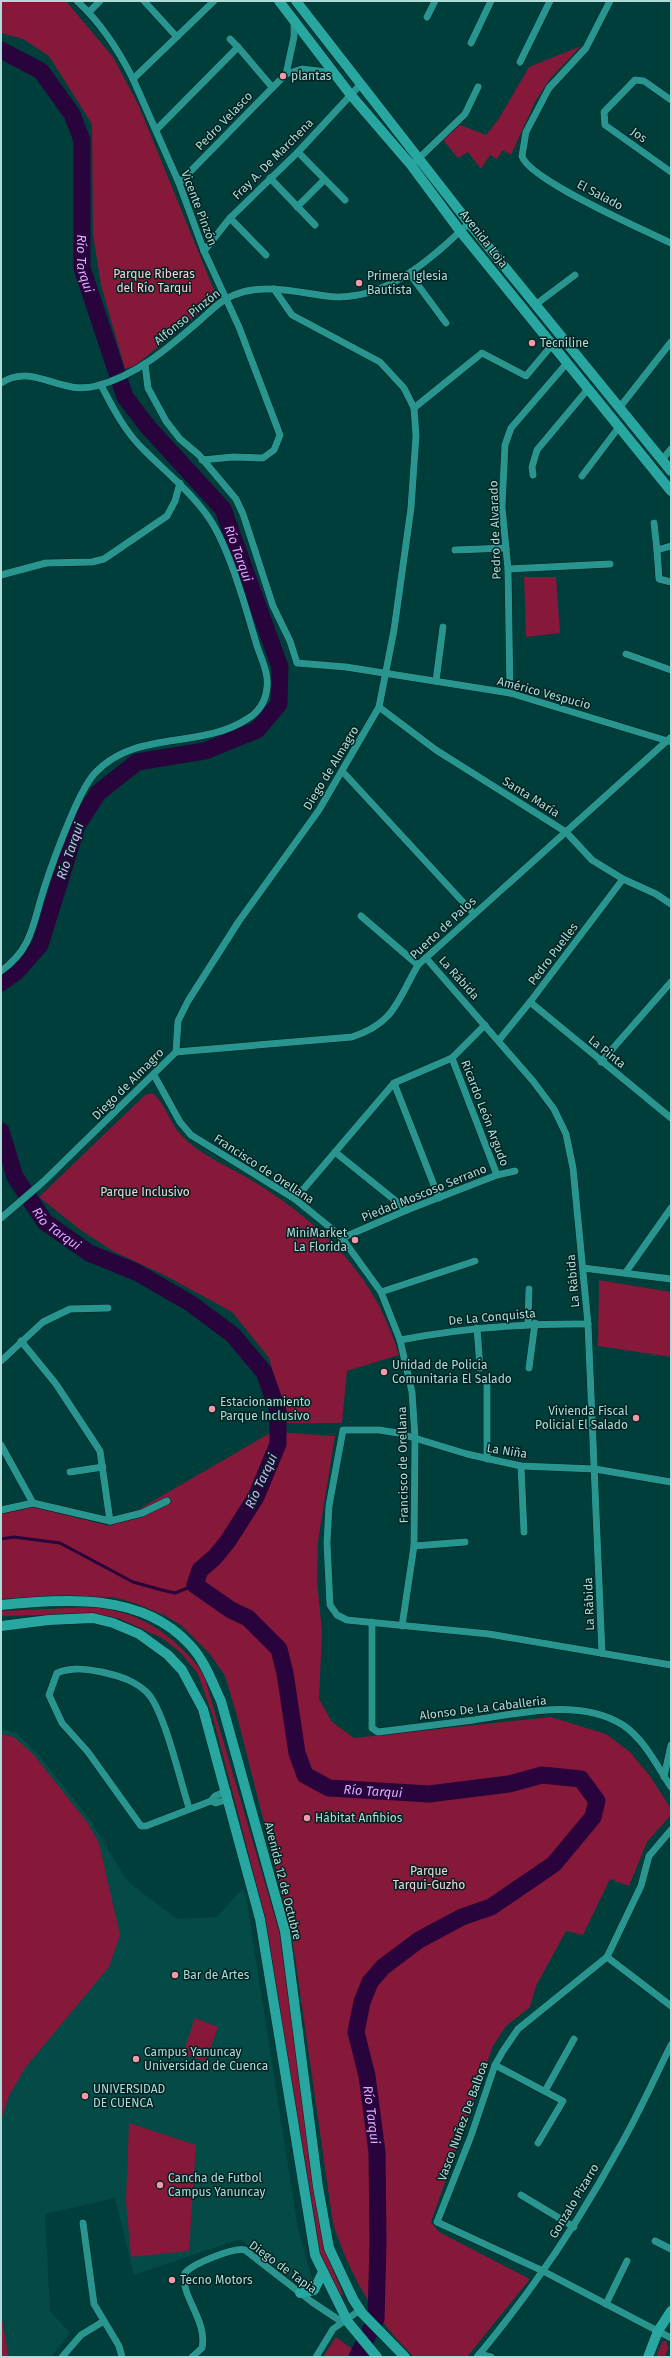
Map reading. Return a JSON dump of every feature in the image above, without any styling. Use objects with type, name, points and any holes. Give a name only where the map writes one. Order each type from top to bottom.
[{"type":"main road","name":"Avenida Loja","points":[[279,1],[350,94],[415,162],[469,223],[671,470]]},
{"type":"main road","name":"Avenida Loja","points":[[296,1],[360,85],[415,162],[460,231],[671,491]]},
{"type":"main road","name":"Avenida 12 de Octubre","points":[[1,1605],[100,1601],[120,1605],[147,1614],[174,1630],[190,1646],[207,1670],[221,1701],[284,1931],[317,2179],[329,2248],[361,2311],[405,2357]]},
{"type":"main road","points":[[1,1626],[49,1620],[93,1618],[113,1623],[154,1643],[182,1670],[203,1709],[260,1919],[315,2255],[322,2274],[345,2321],[377,2357]]},
{"type":"main road","points":[[300,2292],[314,2290],[322,2274]]},
{"type":"main road","points":[[648,2357],[658,2331],[671,2311]]},
{"type":"street","name":"Vicente Pinzón","points":[[77,1],[89,12],[125,64],[133,79],[179,183],[204,251],[239,327],[280,435],[274,450],[263,458],[232,457],[202,460]]},
{"type":"street","points":[[89,12],[100,1]]},
{"type":"street","points":[[144,1],[177,37]]},
{"type":"street","points":[[133,79],[214,1]]},
{"type":"street","points":[[427,17],[435,1]]},
{"type":"street","points":[[472,43],[492,1]]},
{"type":"street","points":[[520,62],[550,1]]},
{"type":"street","name":"El Salado","points":[[610,1],[586,48],[549,88],[524,136],[522,151],[523,160],[534,172],[553,183],[671,243]]},
{"type":"street","points":[[286,74],[294,37],[294,20]]},
{"type":"street","points":[[230,39],[272,87]]},
{"type":"street","points":[[156,130],[238,47]]},
{"type":"street","name":"Pedro Velasco","points":[[179,183],[286,74],[302,69],[335,73]]},
{"type":"street","name":"Jos","points":[[671,100],[644,81],[635,80],[604,112],[605,125],[671,172]]},
{"type":"street","name":"Fray A. De Marchena","points":[[204,251],[230,218],[298,152],[350,94],[360,85]]},
{"type":"street","points":[[415,162],[465,114],[478,87]]},
{"type":"street","points":[[298,152],[344,200]]},
{"type":"street","points":[[270,178],[315,225]]},
{"type":"street","points":[[298,207],[324,180]]},
{"type":"street","points":[[230,218],[266,255]]},
{"type":"street","name":"Alfonso Pinzón","points":[[1,383],[12,376],[25,375],[52,384],[76,388],[101,385],[132,372],[145,364],[170,346],[225,299],[245,291],[274,290],[335,297],[356,296],[387,286],[409,273],[469,223]]},
{"type":"street","points":[[409,273],[446,324]]},
{"type":"street","points":[[535,305],[575,276]]},
{"type":"street","name":"Diego de Almagro","points":[[1,1218],[43,1182],[176,1052],[178,1021],[188,1001],[239,921],[319,810],[343,772],[379,707],[394,630],[411,508],[416,436],[414,408],[404,388],[380,362],[299,320],[286,310],[274,290]]},
{"type":"street","points":[[620,407],[671,342]]},
{"type":"street","points":[[414,408],[482,353],[526,376],[552,345]]},
{"type":"street","name":"Pedro de Alvarado","points":[[510,694],[508,569],[502,508],[505,446],[511,428],[567,363]]},
{"type":"street","points":[[145,364],[148,388],[166,421],[180,439],[202,460]]},
{"type":"street","points":[[1,971],[29,941],[40,901],[62,840],[81,796],[95,773],[106,763],[144,744],[199,738],[224,731],[246,720],[261,709],[268,687],[265,672],[246,610],[219,536],[208,517],[180,483],[143,449],[117,416],[101,385]]},
{"type":"street","points":[[533,475],[533,459],[537,450],[588,389]]},
{"type":"street","points":[[582,476],[619,427]]},
{"type":"street","points":[[662,460],[671,449]]},
{"type":"street","name":"Américo Vespucio","points":[[202,460],[236,499],[243,514],[274,606],[290,641],[297,663],[346,667],[510,694],[670,740]]},
{"type":"street","points":[[1,575],[46,563],[92,562],[104,559],[167,516],[175,501],[180,483]]},
{"type":"street","points":[[654,523],[659,579],[671,582]]},
{"type":"street","points":[[657,550],[671,546]]},
{"type":"street","points":[[455,550],[506,548]]},
{"type":"street","points":[[508,569],[610,564]]},
{"type":"street","points":[[436,681],[443,627]]},
{"type":"street","points":[[626,654],[671,670]]},
{"type":"street","name":"Santa María","points":[[379,707],[436,750],[566,832],[592,860],[623,879],[656,894],[671,904]]},
{"type":"street","name":"Puerto de Palos","points":[[176,1052],[352,1037],[369,1031],[385,1020],[398,1004],[418,965],[670,740]]},
{"type":"street","points":[[343,772],[474,914]]},
{"type":"street","name":"Pedro Puelles","points":[[499,1040],[530,1002],[623,879]]},
{"type":"street","points":[[361,916],[418,965]]},
{"type":"street","name":"La Rábida","points":[[426,958],[499,1040],[554,1109],[566,1134],[574,1168],[588,1324],[602,1653]]},
{"type":"street","points":[[602,1062],[671,982]]},
{"type":"street","name":"La Pinta","points":[[530,1002],[671,1118]]},
{"type":"street","points":[[295,1200],[394,1083],[452,1058],[485,1025]]},
{"type":"street","name":"Ricardo León Argudo","points":[[452,1058],[497,1175]]},
{"type":"street","name":"Francisco de Orellana","points":[[154,1075],[180,1122],[192,1135],[295,1200],[342,1238],[381,1292],[400,1340],[412,1392],[415,1437],[414,1546],[402,1626]]},
{"type":"street","points":[[394,1083],[439,1198]]},
{"type":"street","points":[[335,1152],[407,1210]]},
{"type":"street","name":"Piedad Moscoso Serrano","points":[[342,1238],[407,1210],[497,1175],[515,1171]]},
{"type":"street","points":[[626,1272],[671,1208]]},
{"type":"street","points":[[381,1292],[475,1261]]},
{"type":"street","points":[[583,1268],[626,1272],[671,1279]]},
{"type":"street","points":[[529,1289],[532,1323],[529,1368]]},
{"type":"street","points":[[1,1360],[43,1322],[70,1309],[108,1308]]},
{"type":"street","name":"De La Conquista","points":[[400,1340],[476,1328],[532,1323],[588,1324]]},
{"type":"street","points":[[476,1328],[480,1368]]},
{"type":"street","points":[[21,1341],[56,1384],[100,1451],[110,1521]]},
{"type":"street","points":[[487,1382],[487,1459]]},
{"type":"street","name":"La Niña","points":[[372,1622],[346,1620],[337,1615],[330,1605],[327,1543],[329,1506],[342,1430],[379,1430],[415,1437],[487,1459],[521,1466],[595,1469],[671,1482]]},
{"type":"street","points":[[1,1445],[33,1503]]},
{"type":"street","points":[[521,1466],[524,1532]]},
{"type":"street","points":[[70,1472],[103,1467]]},
{"type":"street","points":[[1,1510],[33,1503],[110,1521],[142,1513],[167,1501]]},
{"type":"street","points":[[414,1546],[465,1542]]},
{"type":"street","points":[[372,1622],[489,1634],[671,1665]]},
{"type":"street","name":"Alonso De La Caballeria","points":[[372,1622],[372,1728],[378,1732],[538,1711],[587,1711],[601,1715],[630,1731],[671,1787]]},
{"type":"street","points":[[189,1808],[163,1725],[150,1696],[124,1677],[80,1668],[69,1668],[57,1673],[49,1695],[62,1723],[88,1752],[137,1823],[146,1826],[189,1808],[211,1801],[214,1796],[227,1795]]},
{"type":"street","points":[[664,1776],[671,1745]]},
{"type":"street","name":"Vasco Nuñez De Balboa","points":[[671,1830],[649,1856],[641,1886],[607,1957],[518,2029],[495,2064],[471,2136],[437,2222],[543,2271],[671,2338]]},
{"type":"street","points":[[607,1957],[671,2006]]},
{"type":"street","points":[[545,2091],[574,2039]]},
{"type":"street","name":"Gonzalo Pizarro","points":[[478,2356],[543,2271],[574,2226],[619,2148],[671,2045]]},
{"type":"street","points":[[495,2064],[563,2101],[538,2143]]},
{"type":"street","points":[[521,2195],[574,2226]]},
{"type":"street","points":[[83,2223],[94,2304],[119,2346],[122,2357]]},
{"type":"street","points":[[655,2240],[671,2249]]},
{"type":"street","points":[[233,2242],[236,2249]]},
{"type":"street","name":"Diego de Tapia","points":[[192,2357],[202,2348],[203,2331],[184,2282],[185,2273],[192,2267],[236,2249],[245,2250],[300,2292],[345,2321]]},
{"type":"street","points":[[606,2304],[627,2261]]},
{"type":"street","points":[[316,2357],[334,2328],[361,2311]]},
{"type":"street","points":[[62,2357],[81,2335],[104,2321]]},
{"type":"street","points":[[478,2356],[491,2357]]},
{"type":"shaded area","name":"Campus Yanuncay Universidad de Cuenca","points":[[1,1729],[15,1732],[38,1754],[90,1820],[128,1882],[177,1919],[217,1917],[243,1888],[246,1897],[298,2229],[314,2286],[307,2290],[240,2239],[134,2275],[115,2198],[45,2214],[50,2311],[70,2333],[51,2357],[1,2357]]},
{"type":"green space","name":"Parque Riberas del Río Tarqui","points":[[1,1],[66,1],[113,57],[138,104],[214,290],[216,298],[135,366],[125,369],[101,285],[93,235],[92,124],[49,56],[23,39],[1,33]]},
{"type":"green space","points":[[581,46],[549,80],[535,102],[511,155],[503,150],[497,159],[490,155],[481,169],[468,152],[458,158],[443,140],[458,124],[486,135],[498,120],[529,67]]},
{"type":"green space","points":[[524,577],[556,577],[560,633],[526,637]]},
{"type":"green space","name":"Parque Inclusivo","points":[[153,1093],[161,1103],[174,1126],[189,1143],[206,1155],[251,1180],[300,1214],[322,1233],[342,1253],[360,1275],[376,1300],[389,1326],[399,1355],[347,1371],[342,1423],[287,1423],[269,1358],[232,1312],[166,1276],[113,1251],[82,1231],[39,1197],[145,1095]]},
{"type":"green space","points":[[599,1280],[671,1292],[671,1357],[598,1346]]},
{"type":"green space","name":"Parque Tarqui-Guzho","points":[[276,1432],[335,1436],[318,1541],[317,1581],[322,1632],[319,1699],[332,1722],[354,1738],[551,1717],[606,1734],[630,1752],[650,1776],[671,1809],[671,1815],[647,1842],[629,1886],[610,1879],[583,1935],[566,1931],[536,1986],[530,2007],[506,2026],[493,2046],[431,2222],[439,2232],[530,2279],[467,2357],[414,2357],[387,2327],[365,2296],[348,2262],[333,2224],[291,1929],[237,1716],[225,1676],[210,1654],[181,1625],[164,1615],[134,1603],[113,1597],[53,1596],[1,1599],[1,1514],[33,1507],[110,1526],[270,1433]]},
{"type":"green space","points":[[93,1607],[127,1614],[155,1628],[168,1636],[180,1647],[203,1672],[279,1931],[324,2249],[343,2294],[339,2296],[319,2252],[266,1921],[213,1717],[198,1674],[181,1653],[162,1638],[118,1618],[94,1614],[1,1616],[1,1611]]},
{"type":"green space","points":[[1,1734],[14,1737],[34,1755],[87,1822],[99,1843],[120,1935],[109,1967],[25,2068],[9,2096],[1,2120]]},
{"type":"green space","points":[[195,2018],[218,2027],[206,2062],[183,2054]]},
{"type":"green space","name":"Cancha de Futbol Campus Yanuncay","points":[[129,2123],[196,2145],[189,2251],[131,2257],[126,2201]]},
{"type":"green space","points":[[1,2313],[8,2354],[9,2357],[1,2357]]},
{"type":"green space","points":[[336,2337],[363,2357],[323,2357]]},
{"type":"green space","points":[[666,2340],[668,2348],[665,2357],[656,2357],[662,2342]]},
{"type":"waterway","name":"Río Tarqui","points":[[1,50],[41,71],[72,114],[82,140],[82,268],[125,397],[148,427],[223,509],[280,667],[279,704],[257,730],[205,751],[137,762],[98,793],[77,826],[40,945],[16,972],[1,983]]},
{"type":"waterway","name":"Río Tarqui","points":[[1,1131],[15,1177],[45,1222],[89,1253],[136,1272],[190,1303],[233,1335],[264,1372],[278,1411],[278,1444],[256,1497],[228,1541],[215,1557],[200,1570],[195,1585],[231,1610],[248,1618],[279,1649],[285,1673],[297,1753],[305,1775],[329,1788],[429,1794],[509,1784],[542,1775],[581,1779],[597,1801],[593,1817],[554,1864],[491,1907],[462,1917],[419,1940],[383,1967],[370,1982],[362,2002],[356,2032],[367,2076],[377,2152],[378,2242],[376,2319],[357,2357]]},
{"type":"waterway","points":[[1,1539],[14,1537],[60,1543],[133,1582],[162,1590],[175,1593],[195,1585]]},
{"type":"place","name":"plantas","points":[[283,76]]},
{"type":"place","name":"Primera Iglesia Bautista","points":[[359,283]]},
{"type":"place","name":"Tecniline","points":[[532,343]]},
{"type":"place","name":"MiniMarket La Florida","points":[[355,1240]]},
{"type":"place","name":"Unidad de Policía Comunitaria El Salado","points":[[384,1372]]},
{"type":"place","name":"Estacionamiento Parque Inclusivo","points":[[212,1409]]},
{"type":"place","name":"Vivienda Fiscal Policial El Salado","points":[[636,1418]]},
{"type":"place","name":"Hábitat Anfibios","points":[[307,1818]]},
{"type":"place","name":"Bar de Artes","points":[[175,1975]]},
{"type":"place","name":"Campus Yanuncay Universidad de Cuenca","points":[[136,2059]]},
{"type":"place","name":"UNIVERSIDAD DE CUENCA","points":[[85,2096]]},
{"type":"place","name":"Cancha de Futbol Campus Yanuncay","points":[[160,2185]]},
{"type":"place","name":"Tecno Motors","points":[[172,2280]]}]
